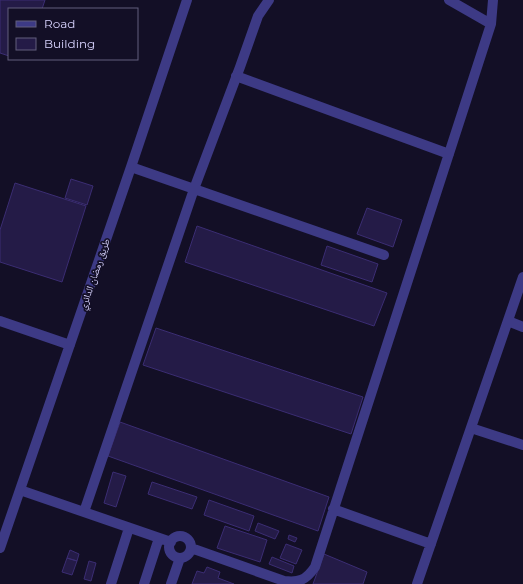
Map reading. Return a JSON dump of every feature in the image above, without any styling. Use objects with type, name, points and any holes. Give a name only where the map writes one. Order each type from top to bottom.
[{"type":"street","name":"طريق رمضان الدائري","points":[[0,548],[187,0]]},
{"type":"street","points":[[84,512],[194,189],[258,16],[269,0]]},
{"type":"street","points":[[449,0],[491,24]]},
{"type":"street","points":[[191,548],[284,581],[293,582],[302,580],[310,575],[315,567],[491,24],[493,0]]},
{"type":"street","points":[[236,76],[449,154]]},
{"type":"street","points":[[131,167],[384,255]]},
{"type":"street","points":[[417,584],[523,277]]},
{"type":"street","points":[[0,321],[70,345]]},
{"type":"street","points":[[508,321],[523,327]]},
{"type":"street","points":[[471,428],[523,445]]},
{"type":"street","points":[[20,490],[171,542]]},
{"type":"street","points":[[333,509],[431,544]]},
{"type":"street","points":[[111,584],[129,528]]},
{"type":"street","points":[[180,536],[189,541],[191,548],[185,557],[180,558],[173,554],[170,550],[170,546],[173,539],[180,536]]},
{"type":"street","points":[[144,584],[159,538]]},
{"type":"street","points":[[171,584],[180,558]]},
{"type":"building","points":[[0,0],[45,0],[42,8],[8,8],[8,56],[0,53]]},
{"type":"building","points":[[71,179],[93,186],[87,205],[65,198]]},
{"type":"building","points":[[15,183],[86,206],[62,282],[0,262],[0,230]]},
{"type":"building","points":[[367,208],[402,220],[393,247],[357,234]]},
{"type":"building","points":[[197,226],[387,293],[374,326],[185,262]]},
{"type":"building","points":[[327,246],[378,264],[372,282],[321,265]]},
{"type":"building","points":[[156,328],[363,397],[351,434],[143,365]]},
{"type":"building","points":[[120,422],[329,497],[318,531],[108,456]]},
{"type":"building","points":[[113,472],[126,476],[116,507],[104,503]]},
{"type":"building","points":[[152,482],[197,497],[192,509],[148,494]]},
{"type":"building","points":[[209,500],[254,516],[249,531],[204,515]]},
{"type":"building","points":[[258,523],[279,531],[275,539],[255,531]]},
{"type":"building","points":[[225,526],[267,540],[260,562],[217,548]]},
{"type":"building","points":[[289,535],[297,538],[295,542],[288,539]]},
{"type":"building","points":[[286,544],[302,550],[296,564],[280,558]]},
{"type":"building","points":[[70,550],[79,554],[77,561],[67,558]]},
{"type":"building","points":[[324,554],[367,572],[363,584],[313,584]]},
{"type":"building","points":[[272,557],[294,566],[292,573],[269,564]]},
{"type":"building","points":[[67,558],[77,561],[72,575],[62,572]]},
{"type":"building","points":[[89,561],[96,563],[91,581],[84,579]]},
{"type":"building","points":[[207,567],[220,572],[218,578],[234,584],[192,584],[197,571],[204,573]]}]
